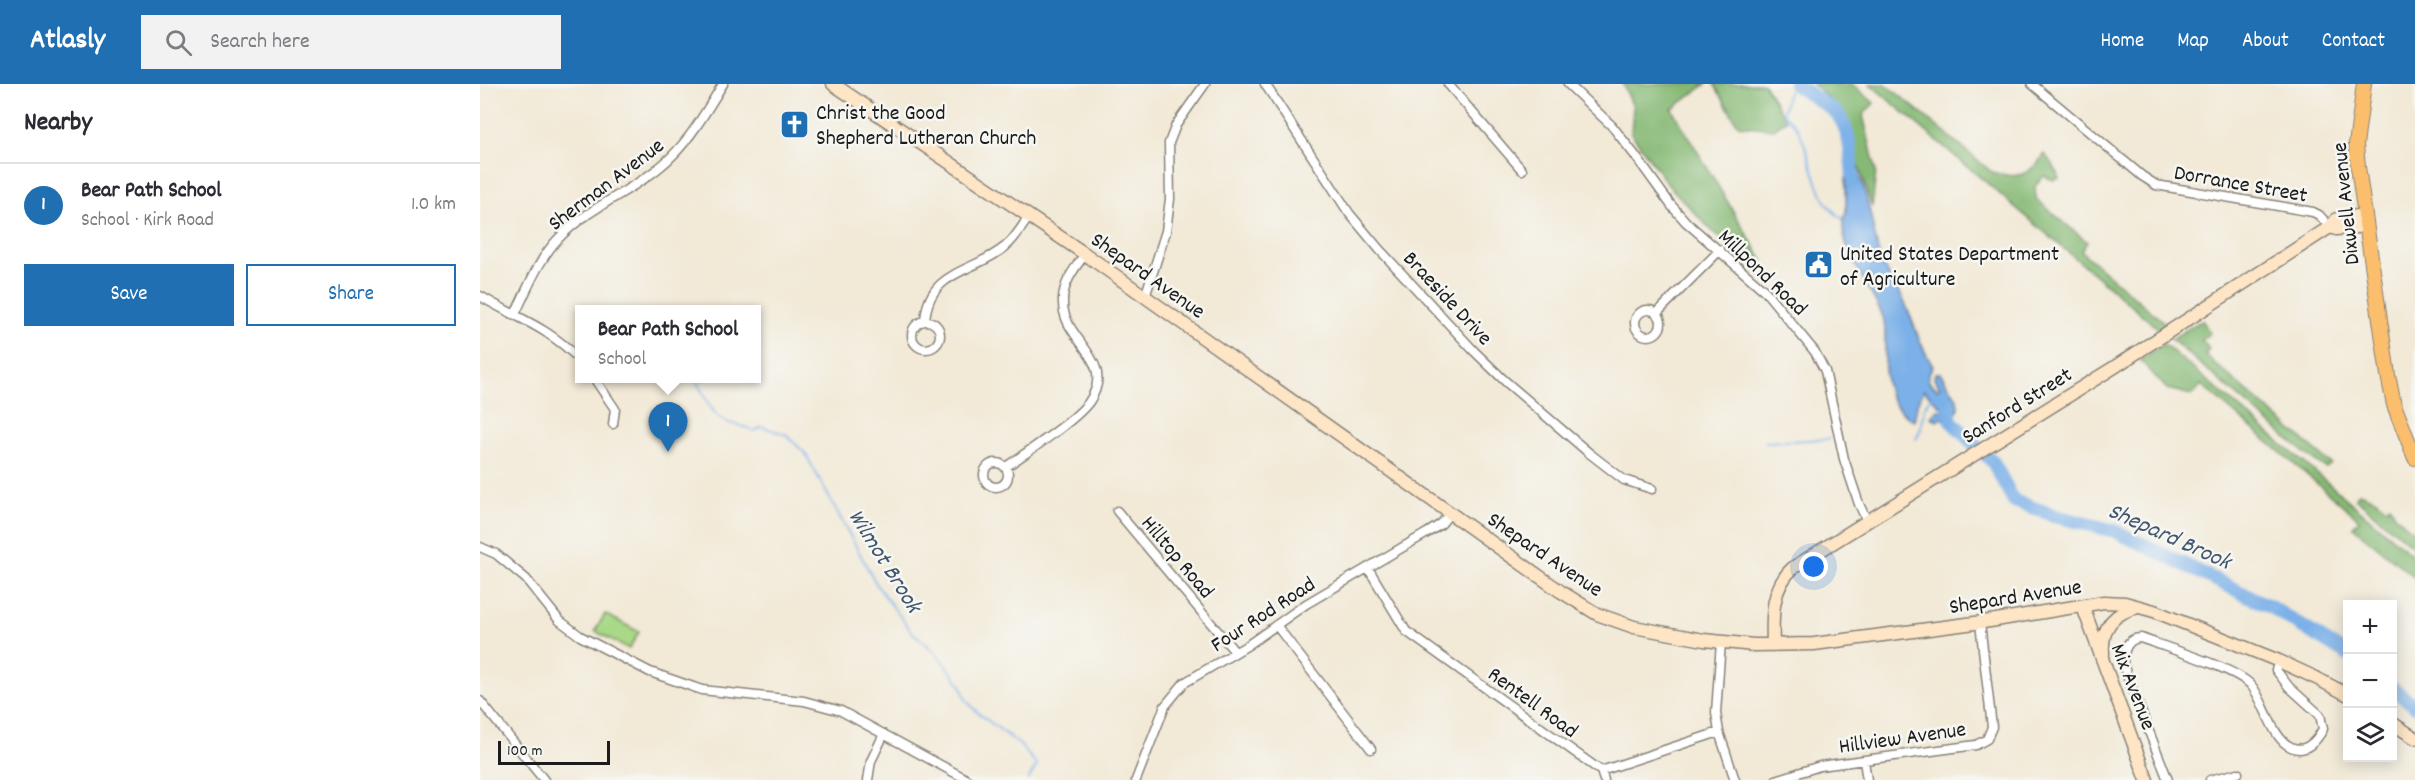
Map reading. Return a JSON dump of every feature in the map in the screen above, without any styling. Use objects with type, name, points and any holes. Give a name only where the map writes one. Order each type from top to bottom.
[{"type":"main road","name":"Shepard Avenue","points":[[833,84],[1085,254],[1560,591],[1613,621],[1644,629],[1721,642],[1773,645],[1814,644],[2116,602],[2139,606],[2279,661],[2343,692]]},
{"type":"main road","name":"Dixwell Avenue","points":[[2364,84],[2356,145],[2365,220],[2394,405],[2415,458]]},
{"type":"main road","points":[[2330,227],[2336,229],[2365,220]]},
{"type":"main road","name":"Sanford Street","points":[[1773,645],[1774,600],[1781,580],[1794,567],[2113,368],[2330,227]]},
{"type":"main road","points":[[2104,666],[2103,632],[2114,617],[2139,606]]},
{"type":"main road","name":"Mix Avenue","points":[[2083,607],[2147,780]]},
{"type":"main road","points":[[2397,726],[2415,738]]},
{"type":"street","name":"Sherman Avenue","points":[[515,314],[541,262],[559,238],[672,157],[723,84]]},
{"type":"street","points":[[1145,297],[1167,231],[1170,199],[1169,143],[1176,125],[1205,84]]},
{"type":"street","name":"Braeside Drive","points":[[1265,84],[1349,213],[1379,249],[1474,351],[1589,453],[1624,480],[1652,489]]},
{"type":"street","points":[[1448,84],[1522,170]]},
{"type":"street","name":"Millpond Road","points":[[1568,84],[1612,126],[1686,222],[1765,291],[1819,358],[1829,383],[1844,459],[1859,504],[1868,521]]},
{"type":"street","name":"Dorrance Street","points":[[2032,84],[2142,176],[2156,185],[2313,212],[2330,227]]},
{"type":"street","points":[[925,321],[926,311],[935,291],[946,278],[988,259],[1007,246],[1029,217]]},
{"type":"street","points":[[1657,313],[1720,250]]},
{"type":"street","points":[[1006,467],[1080,412],[1094,393],[1097,381],[1096,368],[1091,355],[1071,331],[1062,304],[1070,274],[1085,254]]},
{"type":"street","points":[[480,296],[554,336],[575,356]]},
{"type":"street","points":[[597,383],[615,409],[614,424]]},
{"type":"street","name":"Hilltop Road","points":[[1117,511],[1236,652]]},
{"type":"street","name":"Four Rod Road","points":[[1136,780],[1158,720],[1171,697],[1184,683],[1427,533],[1441,524],[1450,513]]},
{"type":"street","points":[[480,547],[496,554],[526,579],[559,620],[580,636],[650,672],[702,690],[804,701],[841,711],[968,780]]},
{"type":"street","name":"Rentell Road","points":[[1368,568],[1406,631],[1601,771]]},
{"type":"street","name":"Hillview Avenue","points":[[1776,780],[1820,766],[1976,745],[1987,739],[1992,728],[1980,622]]},
{"type":"street","points":[[1276,626],[1371,749]]},
{"type":"street","points":[[2168,780],[2123,665],[2124,650],[2128,643],[2141,638],[2240,675],[2253,686],[2280,737],[2292,747],[2304,748],[2316,742],[2323,729],[2320,715],[2298,697],[2281,678],[2276,670],[2279,661]]},
{"type":"street","points":[[1721,642],[1716,699],[1719,732],[1735,780]]},
{"type":"street","points":[[480,701],[544,780]]},
{"type":"street","points":[[1604,780],[1601,771],[1719,732]]},
{"type":"street","points":[[868,780],[871,761],[884,734]]},
{"type":"street","points":[[1864,760],[1867,780]]},
{"type":"street","points":[[2210,780],[2238,773]]},
{"type":"green space","points":[[1623,84],[1706,84],[1672,109],[1763,261],[1755,266],[1714,233],[1669,186],[1631,133],[1633,107]]},
{"type":"green space","points":[[1714,84],[1764,84],[1786,120],[1774,129],[1738,125]]},
{"type":"green space","points":[[1813,84],[1852,84],[1874,103],[1863,115],[1876,171],[1872,207],[1840,109]]},
{"type":"green space","points":[[1870,84],[1886,84],[1992,172],[2016,175],[2028,172],[2045,154],[2059,178],[2053,180],[2044,176],[2035,186],[2036,199],[2087,242],[2081,251],[2167,325],[2160,330]]},
{"type":"green space","points":[[2202,320],[2210,333],[2202,340],[2209,349],[2205,355],[2331,464],[2326,468],[2308,456],[2171,339]]},
{"type":"green space","points":[[2164,344],[2415,557],[2415,578],[2353,527],[2359,519],[2201,385],[2192,395],[2167,389],[2140,360]]},
{"type":"green space","points":[[2359,493],[2377,500],[2386,508],[2389,505],[2396,516],[2415,533],[2415,548],[2355,498]]},
{"type":"green space","points":[[605,614],[639,632],[629,649],[595,631]]},
{"type":"water","points":[[1851,158],[1865,193],[1881,261],[1903,299],[1933,366],[1928,375],[1929,382],[1937,389],[1940,387],[1934,378],[1935,373],[1940,373],[1957,400],[1958,410],[1948,425],[1943,418],[1937,420],[1931,417],[1937,410],[1944,410],[1924,390],[1917,404],[1914,421],[1903,413],[1890,395],[1885,375],[1884,320],[1856,267],[1844,237],[1846,179]]},
{"type":"waterway","points":[[1794,84],[1787,95],[1783,113],[1796,126],[1802,137],[1820,191],[1835,213],[1845,220]]},
{"type":"waterway","name":"Shepard Brook","points":[[1795,84],[1828,106],[1842,121],[1849,144],[1853,177]]},
{"type":"waterway","name":"Wilmot Brook","points":[[698,383],[708,403],[721,419],[754,431],[762,427],[785,434],[805,453],[878,587],[912,632],[937,654],[961,685],[966,700],[978,713],[1019,744],[1037,765],[1028,780]]},
{"type":"waterway","points":[[1916,439],[1926,405],[1932,396]]},
{"type":"waterway","name":"Shepard Brook","points":[[1948,405],[1951,421],[1976,446]]},
{"type":"waterway","points":[[1765,442],[1830,439]]},
{"type":"waterway","name":"Shepard Brook","points":[[1985,454],[1993,462],[2014,501],[2059,517],[2115,531],[2269,606],[2346,654]]},
{"type":"waterway","name":"Shepard Brook","points":[[2397,692],[2415,706]]},
{"type":"place","name":"Christ the Good Shepherd Lutheran Church","points":[[795,124]]},
{"type":"place","name":"United States Department of Agriculture","points":[[1819,265]]},
{"type":"place","name":"Bear Path School","points":[[668,452]]}]
